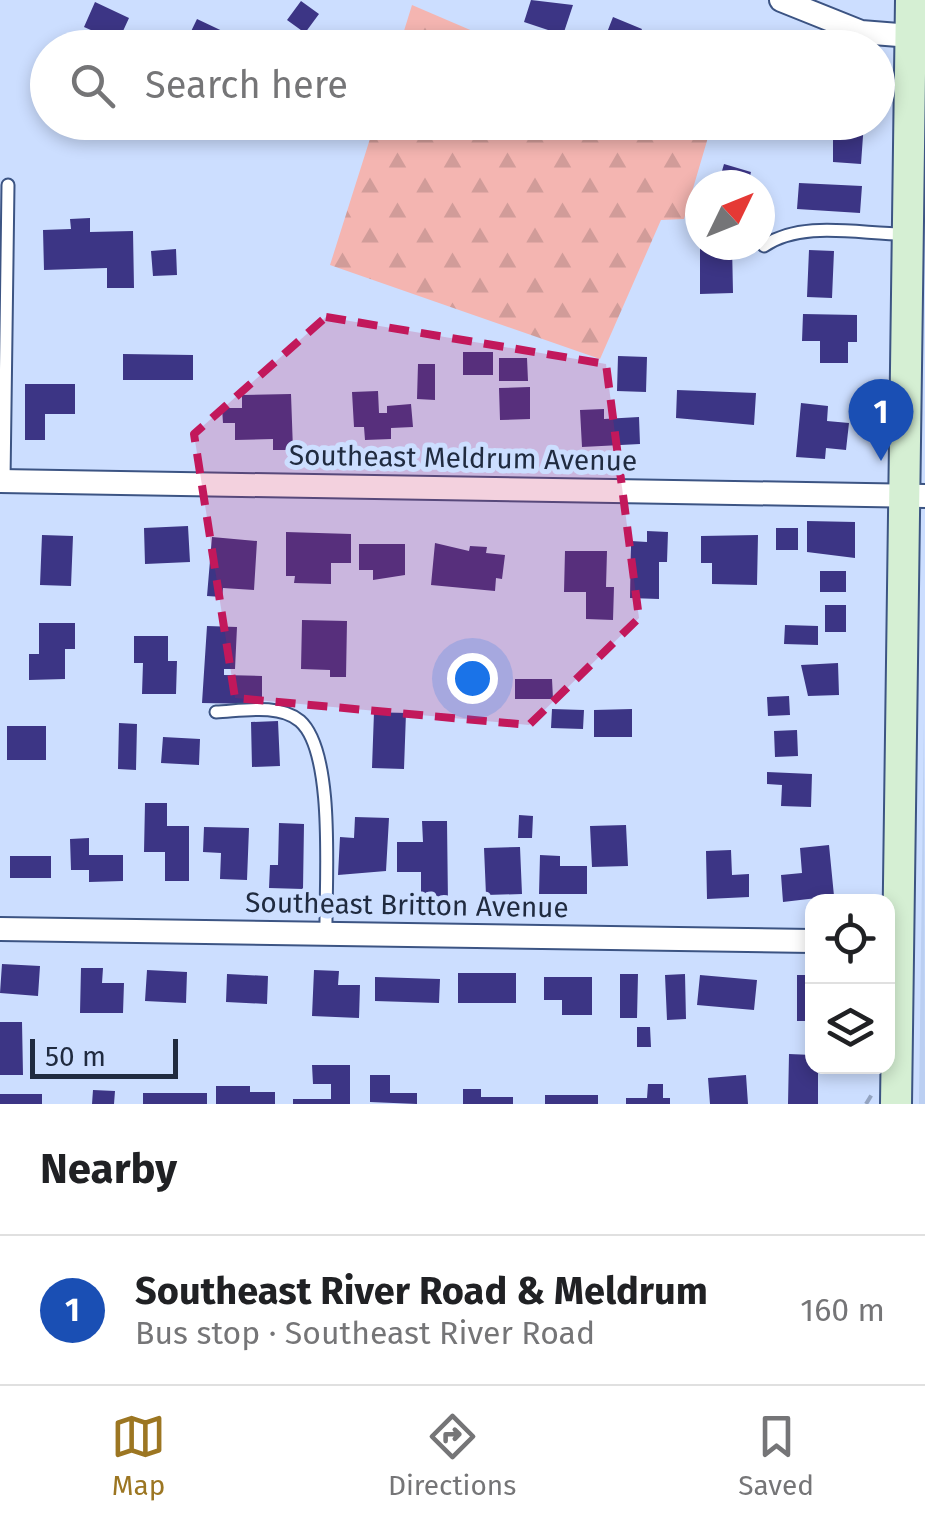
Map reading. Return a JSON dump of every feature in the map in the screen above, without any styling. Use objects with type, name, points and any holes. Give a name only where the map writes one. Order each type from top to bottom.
[{"type":"street","points":[[781,0],[856,30]]},
{"type":"street","points":[[895,900],[914,495],[916,347],[908,234],[916,148],[918,35],[911,0]]},
{"type":"street","name":"Southeast Meldrum Avenue","points":[[2,482],[914,495]]},
{"type":"street","name":"Southeast Britton Avenue","points":[[0,929],[805,942]]},
{"type":"street","points":[[894,984],[896,1104]]},
{"type":"lane","points":[[2,482],[8,185]]},
{"type":"lane","points":[[775,239],[807,230],[908,234]]},
{"type":"lane","points":[[216,712],[270,709],[298,719],[315,742],[322,769],[326,934]]},
{"type":"highlighted area","points":[[326,317],[606,364],[639,618],[529,725],[235,698],[194,434]]},
{"type":"shaded area","points":[[924,717],[925,1104],[919,1104]]},
{"type":"green space","points":[[412,5],[470,30],[404,30]]},
{"type":"green space","points":[[370,140],[707,140],[698,170],[685,170],[684,219],[661,220],[600,359],[330,265]]},
{"type":"building","points":[[531,0],[573,5],[565,30],[548,30],[524,22]]},
{"type":"building","points":[[301,1],[319,14],[307,30],[287,20]]},
{"type":"building","points":[[95,2],[129,18],[124,30],[84,27]]},
{"type":"building","points":[[613,17],[642,29],[642,30],[608,30]]},
{"type":"building","points":[[197,19],[220,30],[192,30]]},
{"type":"building","points":[[833,140],[863,140],[861,164],[833,162]]},
{"type":"building","points":[[724,164],[744,170],[722,170]]},
{"type":"building","points":[[799,183],[862,186],[860,213],[797,209]]},
{"type":"building","points":[[90,218],[90,232],[133,231],[134,288],[107,288],[107,268],[44,270],[43,230],[71,229],[70,219]]},
{"type":"building","points":[[176,249],[177,275],[153,276],[151,251]]},
{"type":"building","points":[[809,250],[834,251],[832,298],[807,297]]},
{"type":"building","points":[[700,260],[732,260],[733,293],[700,294]]},
{"type":"building","points":[[803,314],[857,315],[857,342],[848,342],[848,363],[820,363],[820,341],[802,341]]},
{"type":"building","points":[[463,352],[493,352],[493,375],[463,375]]},
{"type":"building","points":[[123,354],[193,355],[193,380],[123,380]]},
{"type":"building","points":[[618,356],[647,357],[646,392],[617,391]]},
{"type":"building","points":[[499,358],[527,358],[528,381],[499,381]]},
{"type":"building","points":[[418,364],[435,364],[435,400],[417,399]]},
{"type":"building","points":[[25,384],[75,384],[75,414],[45,414],[45,440],[25,440]]},
{"type":"building","points":[[530,387],[530,419],[500,420],[499,388]]},
{"type":"building","points":[[677,390],[756,393],[754,425],[676,418]]},
{"type":"building","points":[[378,391],[379,413],[387,413],[387,406],[411,404],[413,427],[391,428],[391,439],[365,440],[364,427],[354,427],[352,392]]},
{"type":"building","points":[[291,394],[293,450],[273,450],[273,439],[235,440],[235,423],[223,423],[222,408],[242,408],[242,395]]},
{"type":"building","points":[[801,403],[828,406],[827,421],[849,423],[846,450],[826,448],[825,459],[796,457]]},
{"type":"building","points":[[604,409],[604,419],[639,417],[640,444],[582,447],[580,410]]},
{"type":"building","points":[[807,521],[855,522],[855,558],[807,552]]},
{"type":"building","points":[[188,526],[190,562],[145,564],[144,528]]},
{"type":"building","points":[[776,528],[798,528],[798,550],[776,550]]},
{"type":"building","points":[[647,531],[668,532],[667,562],[659,562],[659,599],[630,598],[631,541],[647,542]]},
{"type":"building","points":[[286,532],[351,534],[351,563],[331,563],[331,584],[294,583],[295,576],[286,576]]},
{"type":"building","points":[[42,535],[73,536],[71,586],[40,585]]},
{"type":"building","points":[[758,535],[757,585],[712,584],[712,563],[701,563],[701,536]]},
{"type":"building","points":[[212,537],[257,541],[254,590],[223,588],[222,597],[207,596]]},
{"type":"building","points":[[435,543],[469,551],[470,546],[487,547],[486,553],[505,555],[502,579],[496,578],[495,591],[431,585]]},
{"type":"building","points":[[359,544],[405,544],[405,575],[373,580],[373,570],[359,570]]},
{"type":"building","points":[[565,551],[607,551],[606,587],[614,587],[613,620],[586,619],[586,592],[564,592]]},
{"type":"building","points":[[820,571],[846,571],[846,592],[820,592]]},
{"type":"building","points":[[825,605],[846,605],[846,632],[825,632]]},
{"type":"building","points":[[302,620],[347,621],[346,677],[330,677],[330,670],[301,669]]},
{"type":"building","points":[[39,623],[75,623],[75,649],[65,649],[65,679],[29,680],[29,654],[39,654]]},
{"type":"building","points":[[785,625],[818,626],[818,645],[784,644]]},
{"type":"building","points":[[207,626],[237,627],[235,669],[224,669],[224,675],[262,676],[262,704],[202,703]]},
{"type":"building","points":[[134,636],[168,636],[168,661],[177,661],[176,694],[142,694],[143,663],[134,663]]},
{"type":"building","points":[[838,663],[839,695],[808,696],[801,665]]},
{"type":"building","points":[[515,679],[552,679],[553,699],[515,699]]},
{"type":"building","points":[[789,696],[790,715],[768,716],[767,697]]},
{"type":"building","points":[[552,709],[584,710],[583,729],[551,728]]},
{"type":"building","points":[[632,709],[632,737],[594,737],[594,710]]},
{"type":"building","points":[[374,712],[406,713],[404,769],[372,768]]},
{"type":"building","points":[[278,721],[280,766],[252,767],[251,722]]},
{"type":"building","points":[[119,723],[137,724],[136,770],[118,769]]},
{"type":"building","points":[[7,726],[46,726],[46,760],[7,760]]},
{"type":"building","points":[[797,730],[798,756],[775,757],[774,731]]},
{"type":"building","points":[[163,737],[200,739],[199,765],[161,763]]},
{"type":"building","points":[[767,772],[812,774],[811,807],[781,806],[782,785],[767,784]]},
{"type":"building","points":[[145,803],[167,803],[167,826],[189,826],[189,881],[165,881],[165,852],[144,852]]},
{"type":"building","points":[[519,815],[533,816],[532,838],[518,838]]},
{"type":"building","points":[[355,817],[389,818],[386,871],[338,875],[340,837],[354,838]]},
{"type":"building","points":[[422,821],[447,821],[448,904],[421,905],[421,872],[397,872],[397,842],[423,842]]},
{"type":"building","points":[[279,823],[304,824],[303,889],[269,888],[270,865],[278,865]]},
{"type":"building","points":[[626,825],[628,866],[592,867],[590,826]]},
{"type":"building","points":[[204,827],[249,828],[247,880],[220,879],[221,853],[203,852]]},
{"type":"building","points":[[89,838],[89,855],[123,855],[123,881],[89,882],[89,870],[71,870],[70,839]]},
{"type":"building","points":[[829,845],[834,894],[805,894],[805,899],[783,902],[781,875],[802,873],[800,848]]},
{"type":"building","points":[[520,847],[522,894],[486,895],[484,848]]},
{"type":"building","points":[[731,850],[732,875],[749,874],[749,897],[707,899],[706,851]]},
{"type":"building","points":[[540,855],[560,856],[560,866],[587,866],[587,894],[539,894]]},
{"type":"building","points":[[10,856],[51,856],[51,878],[10,878]]},
{"type":"building","points":[[2,964],[40,966],[38,996],[0,993]]},
{"type":"building","points":[[81,968],[103,968],[102,983],[124,983],[123,1013],[80,1013]]},
{"type":"building","points":[[147,970],[187,972],[186,1003],[145,1001]]},
{"type":"building","points":[[314,970],[339,971],[338,985],[360,985],[359,1018],[312,1016]]},
{"type":"building","points":[[458,973],[516,973],[516,1003],[458,1003]]},
{"type":"building","points":[[227,974],[268,976],[267,1004],[226,1002]]},
{"type":"building","points":[[620,974],[638,974],[637,1018],[620,1018]]},
{"type":"building","points":[[685,974],[686,1019],[667,1020],[665,975]]},
{"type":"building","points":[[700,975],[757,980],[754,1010],[697,1005]]},
{"type":"building","points":[[797,975],[805,975],[805,1021],[797,1021]]},
{"type":"building","points":[[375,977],[440,979],[439,1003],[375,1001]]},
{"type":"building","points":[[544,977],[592,977],[592,1015],[562,1015],[562,1000],[544,1000]]},
{"type":"building","points":[[0,1022],[22,1022],[23,1075],[0,1075]]},
{"type":"building","points":[[637,1027],[650,1027],[651,1047],[637,1047]]},
{"type":"building","points":[[789,1054],[805,1055],[805,1074],[818,1074],[818,1104],[788,1104]]},
{"type":"building","points":[[312,1065],[350,1065],[350,1104],[293,1104],[293,1099],[331,1099],[331,1084],[313,1084]]},
{"type":"building","points":[[370,1075],[390,1075],[390,1093],[417,1093],[417,1104],[370,1102]]},
{"type":"building","points":[[746,1075],[748,1104],[710,1104],[708,1078]]},
{"type":"building","points":[[648,1084],[663,1084],[663,1098],[670,1098],[670,1104],[626,1104],[626,1098],[647,1098]]},
{"type":"building","points":[[216,1086],[250,1086],[250,1092],[275,1092],[275,1104],[216,1104]]},
{"type":"building","points":[[463,1089],[481,1089],[481,1097],[513,1097],[513,1104],[463,1104]]},
{"type":"building","points":[[93,1090],[115,1091],[114,1104],[92,1104]]},
{"type":"building","points":[[143,1093],[207,1093],[207,1104],[143,1104]]},
{"type":"building","points":[[0,1094],[42,1094],[42,1104],[0,1104]]},
{"type":"building","points":[[545,1095],[598,1095],[598,1104],[545,1104]]},
{"type":"place","name":"Southeast River Road & Meldrum","points":[[881,461]]}]
